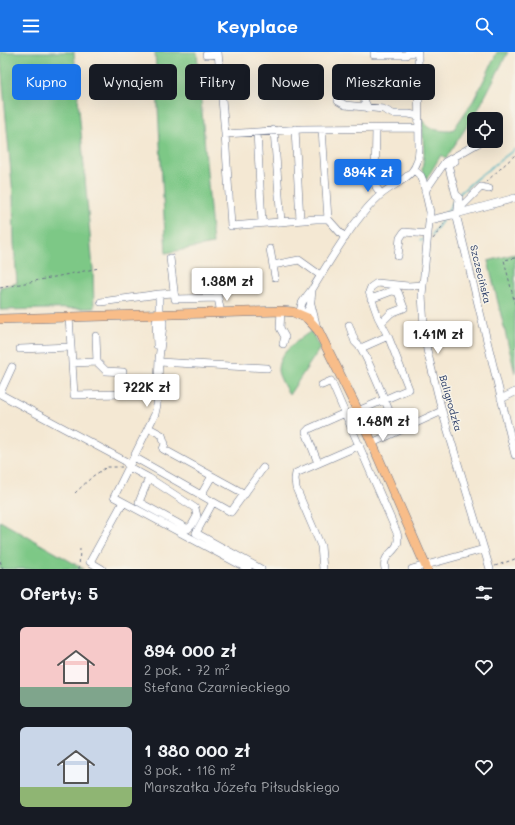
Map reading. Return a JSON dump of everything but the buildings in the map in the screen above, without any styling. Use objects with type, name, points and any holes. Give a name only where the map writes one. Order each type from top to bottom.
[{"type":"main road","points":[[0,319],[285,311],[302,316],[310,321],[318,330],[358,411],[426,567]]},
{"type":"street","points":[[311,304],[306,314],[302,316],[300,311],[302,303],[345,238],[367,208],[381,194],[409,176],[414,170],[419,159],[418,53],[408,53],[406,55],[374,55],[374,52]]},
{"type":"street","points":[[206,55],[218,53],[231,226],[328,219]]},
{"type":"street","points":[[338,100],[345,105],[383,109],[393,114],[409,114],[418,116]]},
{"type":"street","points":[[364,100],[368,108]]},
{"type":"street","points":[[225,134],[295,129],[419,128]]},
{"type":"street","points":[[295,129],[300,220]]},
{"type":"street","points":[[322,129],[328,219],[345,238]]},
{"type":"street","points":[[376,129],[375,183],[381,194]]},
{"type":"street","points":[[274,130],[281,222]]},
{"type":"street","points":[[257,132],[262,223]]},
{"type":"street","points":[[425,191],[445,162],[470,148]]},
{"type":"street","name":"Szczecińska","points":[[454,157],[455,161],[448,164],[456,195],[459,197],[457,211],[515,455]]},
{"type":"street","name":"Baligrodzka","points":[[414,170],[421,176],[430,212],[422,311],[430,366],[442,411],[490,568]]},
{"type":"street","points":[[457,211],[481,187],[489,189]]},
{"type":"street","points":[[430,220],[447,216],[457,211],[515,198]]},
{"type":"street","points":[[398,256],[400,238],[404,232],[428,238]]},
{"type":"street","points":[[270,249],[275,277]]},
{"type":"street","points":[[170,258],[175,299],[218,298]]},
{"type":"street","points":[[273,265],[299,260],[320,275]]},
{"type":"street","points":[[215,279],[221,313]]},
{"type":"street","points":[[358,411],[408,389],[388,336],[371,299],[369,292],[370,289],[376,283],[408,286],[423,285]]},
{"type":"street","points":[[312,289],[311,304],[318,330]]},
{"type":"street","points":[[371,299],[392,291],[398,292],[404,308],[391,314],[381,323]]},
{"type":"street","points":[[101,302],[174,293]]},
{"type":"street","points":[[160,294],[162,314],[156,325],[159,361],[158,405],[149,428],[114,497],[239,567],[248,569]]},
{"type":"street","points":[[283,344],[285,337],[280,328],[285,311],[302,303]]},
{"type":"street","points":[[69,317],[74,395],[123,394],[123,372],[106,371],[97,362],[96,336]]},
{"type":"street","points":[[349,325],[355,342],[361,348],[371,367],[398,431]]},
{"type":"street","points":[[361,348],[388,336]]},
{"type":"street","points":[[20,349],[71,347]]},
{"type":"street","points":[[159,361],[267,368]]},
{"type":"street","points":[[72,363],[97,362]]},
{"type":"street","points":[[12,367],[0,394],[125,461],[129,467],[149,478],[196,508],[197,516],[188,529],[138,502],[149,478]]},
{"type":"street","points":[[322,385],[331,381],[395,526],[399,542],[395,549],[385,558],[385,569]]},
{"type":"street","points":[[501,399],[515,392]]},
{"type":"street","points":[[372,443],[442,411]]},
{"type":"street","points":[[318,463],[306,432],[309,429],[345,413]]},
{"type":"street","points":[[149,428],[162,435],[165,444],[163,449],[245,494]]},
{"type":"street","points":[[323,569],[321,546],[296,488],[296,474],[360,445]]},
{"type":"street","points":[[134,457],[231,512],[263,468]]},
{"type":"street","points":[[201,496],[212,476]]},
{"type":"street","points":[[102,569],[90,562],[123,502]]},
{"type":"street","points":[[213,502],[196,533],[261,569]]},
{"type":"street","points":[[412,569],[426,567],[484,549]]},
{"type":"path","points":[[481,187],[515,155]]},
{"type":"path","points":[[428,238],[434,238],[447,219],[447,216]]},
{"type":"path","points":[[515,258],[504,260],[515,304]]},
{"type":"path","points":[[0,288],[99,268]]},
{"type":"path","points":[[74,493],[93,476],[107,467],[129,467]]},
{"type":"path","points":[[79,569],[80,549]]},
{"type":"path","points":[[490,568],[515,559]]},
{"type":"path","points":[[0,561],[3,569]]},
{"type":"green space","points":[[0,52],[74,52],[75,64],[12,64],[12,100],[78,100],[93,269],[94,308],[0,310],[0,287],[17,283],[13,195]]},
{"type":"green space","points":[[155,52],[197,52],[198,64],[185,64],[185,100],[201,100],[213,244],[166,253],[158,100],[177,100],[177,64],[156,64]]},
{"type":"green space","points":[[497,52],[508,52],[479,108],[476,112],[467,112],[467,126],[446,158],[441,155],[426,180],[422,170],[424,154],[422,120],[428,127],[437,130],[447,131],[454,129],[473,101]]},
{"type":"green space","points":[[515,254],[515,373],[488,261]]},
{"type":"green space","points":[[311,331],[320,348],[289,395],[279,376],[278,370],[281,358],[290,347]]},
{"type":"green space","points":[[0,521],[82,568],[84,569],[0,569]]},
{"type":"waterway","points":[[459,194],[515,149]]},
{"type":"waterway","points":[[446,213],[456,198]]},
{"type":"waterway","points":[[432,235],[442,221]]}]
